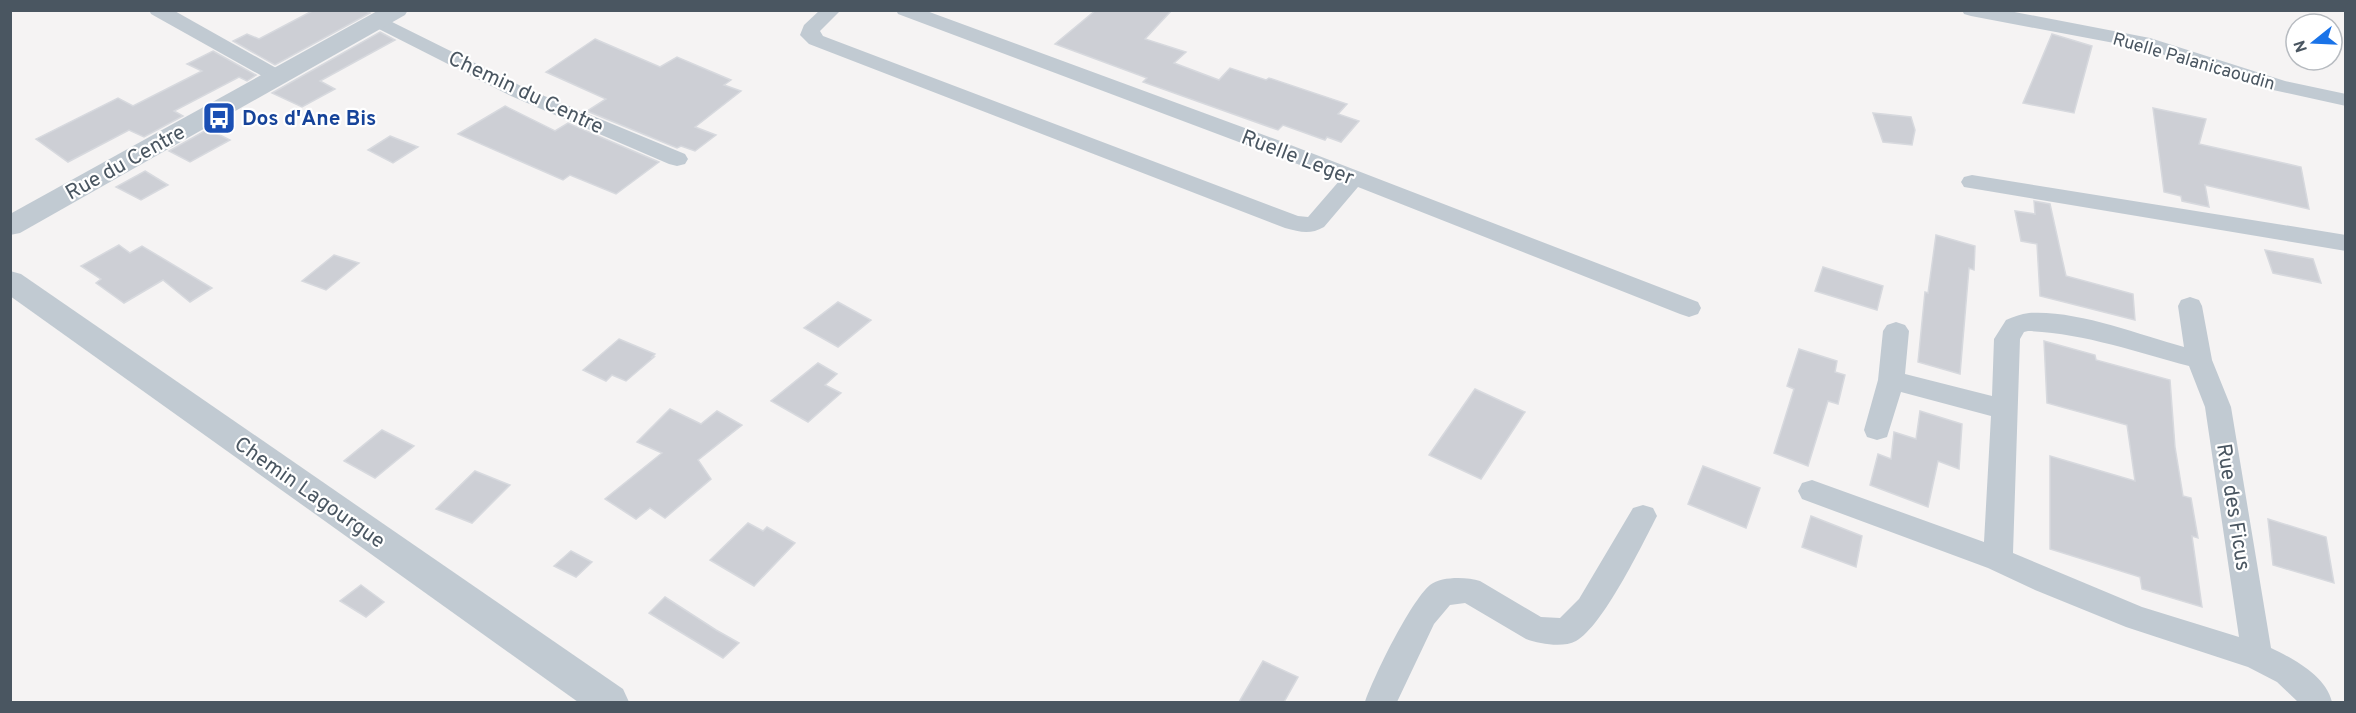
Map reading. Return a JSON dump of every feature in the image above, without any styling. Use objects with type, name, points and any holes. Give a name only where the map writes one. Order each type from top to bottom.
[{"type":"street","points":[[158,10],[278,77]]},
{"type":"street","points":[[832,10],[811,29],[810,35],[816,40],[1293,223],[1309,226],[1316,222],[1354,178]]},
{"type":"street","name":"Ruelle Leger","points":[[904,10],[1354,178],[1689,308]]},
{"type":"street","name":"Ruelle Palanicaoudin","points":[[1971,10],[2150,44],[2280,86],[2346,100]]},
{"type":"street","name":"Rue du Centre","points":[[10,226],[388,16]]},
{"type":"street","name":"Chemin du Centre","points":[[388,16],[518,92],[677,159]]},
{"type":"street","points":[[1972,182],[2346,243]]},
{"type":"street","name":"Chemin Lagourgue","points":[[10,281],[609,702]]},
{"type":"street","name":"Rue des Ficus","points":[[2190,306],[2199,360],[2218,407],[2258,656]]},
{"type":"street","points":[[1998,560],[2007,339],[2015,326],[2027,321],[2090,330],[2199,360]]},
{"type":"street","points":[[1877,430],[1891,380],[1896,331]]},
{"type":"street","points":[[1891,380],[2003,409]]},
{"type":"street","points":[[1812,491],[1998,560],[2137,618],[2258,656],[2289,672],[2315,698],[2316,702]]},
{"type":"street","points":[[1381,702],[1423,615],[1442,593],[1469,590],[1537,630],[1566,630],[1590,608],[1643,516]]},
{"type":"building","points":[[314,10],[364,10],[370,13],[275,65],[233,41],[247,34],[259,39]]},
{"type":"building","points":[[1096,10],[1172,10],[1145,39],[1186,52],[1174,63],[1219,80],[1230,68],[1266,80],[1269,78],[1347,104],[1338,114],[1359,121],[1341,142],[1327,137],[1325,140],[1283,125],[1278,130],[1143,82],[1147,78],[1055,44]]},
{"type":"building","points":[[380,32],[395,40],[320,81],[335,89],[302,107],[272,93]]},
{"type":"building","points":[[2052,34],[2092,46],[2074,113],[2023,103]]},
{"type":"building","points":[[595,39],[660,67],[677,57],[731,80],[724,85],[741,91],[695,127],[716,135],[695,151],[681,146],[677,148],[587,111],[606,99],[546,72]]},
{"type":"building","points":[[213,51],[256,75],[247,81],[239,77],[174,111],[183,116],[144,137],[129,130],[68,162],[36,139],[118,98],[133,106],[202,71],[187,64]]},
{"type":"building","points":[[505,106],[555,131],[568,123],[659,162],[616,194],[570,175],[563,180],[458,134]]},
{"type":"building","points":[[2153,108],[2206,119],[2199,144],[2301,167],[2309,209],[2205,185],[2209,207],[2182,201],[2181,196],[2164,192]]},
{"type":"building","points":[[1873,113],[1911,117],[1915,130],[1912,145],[1883,142]]},
{"type":"building","points":[[208,129],[230,140],[190,162],[169,151]]},
{"type":"building","points":[[390,136],[418,147],[393,163],[368,150]]},
{"type":"building","points":[[145,171],[168,185],[141,200],[116,187]]},
{"type":"building","points":[[2034,201],[2050,204],[2066,276],[2133,294],[2135,320],[2040,296],[2037,244],[2021,241],[2015,211],[2035,214]]},
{"type":"building","points":[[1936,235],[1975,246],[1974,270],[1969,268],[1960,374],[1918,362],[1925,292],[1928,293]]},
{"type":"building","points":[[119,245],[130,253],[142,246],[212,288],[190,302],[163,280],[124,303],[96,283],[101,279],[81,266]]},
{"type":"building","points":[[2265,250],[2313,259],[2321,283],[2273,273]]},
{"type":"building","points":[[334,255],[359,263],[326,290],[302,281]]},
{"type":"building","points":[[1823,267],[1883,286],[1877,310],[1815,291]]},
{"type":"building","points":[[838,302],[871,320],[838,347],[804,328]]},
{"type":"building","points":[[619,339],[655,354],[652,357],[654,357],[626,381],[612,375],[606,381],[583,370]]},
{"type":"building","points":[[2044,341],[2095,355],[2096,360],[2170,380],[2175,447],[2183,496],[2191,498],[2198,538],[2192,536],[2202,607],[2142,589],[2140,577],[2050,549],[2050,456],[2135,481],[2127,425],[2047,403]]},
{"type":"building","points":[[1799,349],[1837,361],[1835,372],[1845,375],[1838,404],[1828,401],[1808,466],[1774,453],[1794,389],[1787,386]]},
{"type":"building","points":[[818,363],[837,374],[825,385],[841,393],[808,422],[771,401]]},
{"type":"building","points":[[1475,389],[1525,412],[1481,479],[1429,455]]},
{"type":"building","points":[[670,409],[701,424],[717,411],[742,425],[698,460],[711,479],[665,518],[650,508],[636,519],[605,499],[662,453],[637,442]]},
{"type":"building","points":[[1920,411],[1962,424],[1959,469],[1938,461],[1928,507],[1870,485],[1878,454],[1891,459],[1894,432],[1916,439]]},
{"type":"building","points":[[382,430],[414,446],[375,478],[344,461]]},
{"type":"building","points":[[1703,466],[1760,488],[1746,528],[1688,504]]},
{"type":"building","points":[[475,471],[510,485],[472,523],[436,509]]},
{"type":"building","points":[[1811,516],[1862,536],[1856,567],[1802,547]]},
{"type":"building","points":[[2268,519],[2326,537],[2334,583],[2273,565]]},
{"type":"building","points":[[748,523],[763,531],[767,527],[795,543],[754,586],[710,560]]},
{"type":"building","points":[[571,551],[592,562],[576,577],[554,566]]},
{"type":"building","points":[[361,585],[384,602],[366,617],[340,601]]},
{"type":"building","points":[[665,597],[739,643],[723,658],[649,613]]},
{"type":"building","points":[[1263,661],[1298,677],[1284,702],[1239,702]]},
{"type":"place","name":"Dos d'Ane Bis","points":[[219,118]]}]
